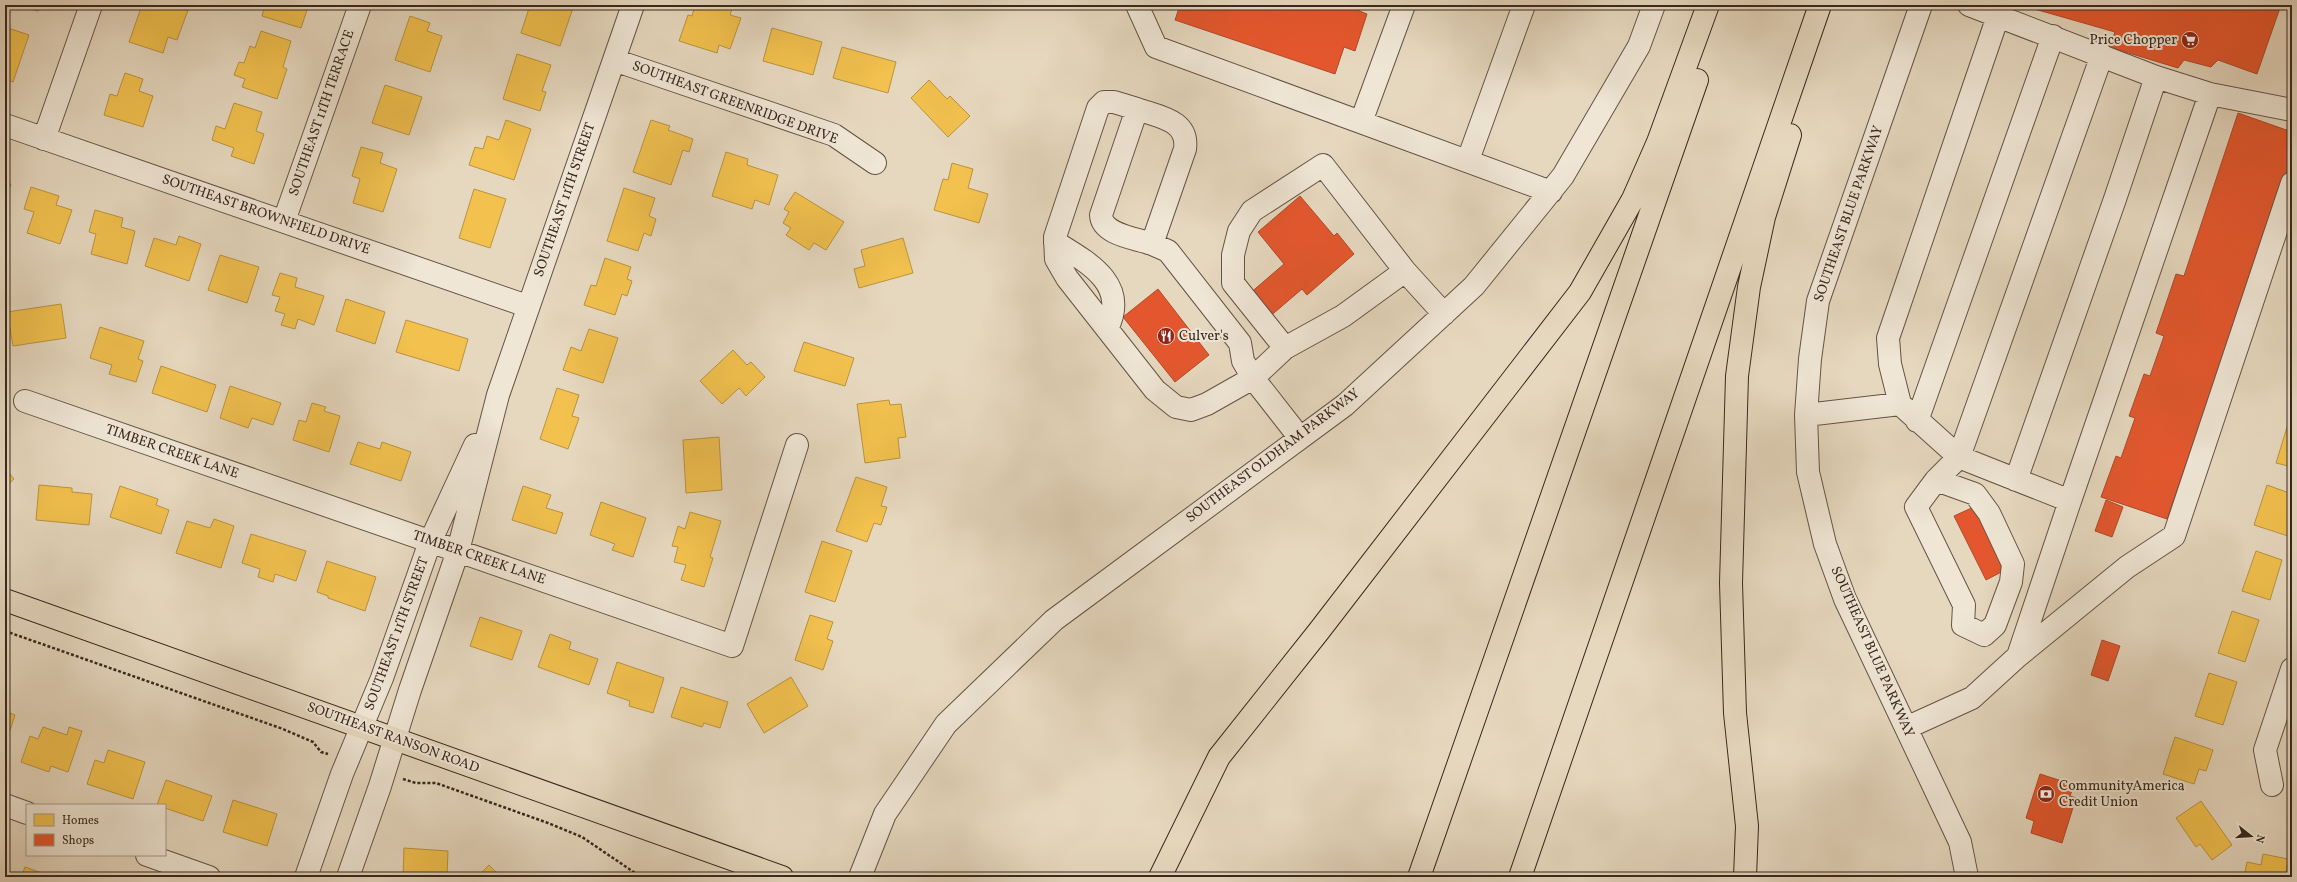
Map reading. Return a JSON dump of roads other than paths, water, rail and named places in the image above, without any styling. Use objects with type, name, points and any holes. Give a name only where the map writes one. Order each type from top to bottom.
[{"type":"main road","points":[[1160,877],[1219,757],[1580,292],[1633,199],[1658,142],[1708,5]]},
{"type":"main road","points":[[1419,877],[1723,5]]},
{"type":"main road","points":[[1520,877],[1820,5]]},
{"type":"main road","points":[[1745,877],[1747,826],[1735,713],[1731,583],[1737,376],[1749,287],[1761,233],[1793,125],[1788,96]]},
{"type":"main road","name":"SOUTHEAST RANSON ROAD","points":[[5,600],[782,877]]},
{"type":"street","points":[[44,139],[91,5]]},
{"type":"street","name":"SOUTHEAST 11TH TERRACE","points":[[284,221],[360,5]]},
{"type":"street","name":"SOUTHEAST 11TH STREET","points":[[348,877],[458,551],[498,395],[527,306],[634,5]]},
{"type":"street","points":[[1136,5],[1156,47],[1468,160],[1551,192]]},
{"type":"street","points":[[1361,122],[1404,5]]},
{"type":"street","points":[[1468,160],[1524,5]]},
{"type":"street","name":"SOUTHEAST OLDHAM PARKWAY","points":[[860,877],[886,814],[946,724],[1054,620],[1345,405],[1474,286],[1564,176],[1640,46],[1654,5]]},
{"type":"street","name":"SOUTHEAST BLUE PARKWAY","points":[[1922,5],[1818,301],[1810,359],[1806,415],[1808,472],[1826,544],[1845,599],[1960,842],[1967,877]]},
{"type":"street","points":[[1969,5],[2053,36],[2156,77],[2210,94],[2292,110]]},
{"type":"street","points":[[1998,16],[1888,338],[1890,364],[1900,404],[1917,421],[1959,457],[2070,501]]},
{"type":"street","points":[[1917,421],[2053,36]]},
{"type":"street","points":[[1936,480],[1975,494],[1989,513],[2013,564],[2011,582],[1995,625],[1984,635],[1963,625],[1964,605],[1916,507],[1936,480],[1959,457],[2102,55]]},
{"type":"street","name":"SOUTHEAST GREENRIDGE DRIVE","points":[[614,60],[834,136],[875,163]]},
{"type":"street","points":[[2016,480],[2156,77]]},
{"type":"street","points":[[2018,656],[2210,94]]},
{"type":"street","points":[[1152,244],[1185,149],[1186,139],[1183,131],[1176,124],[1137,109],[1114,102],[1104,102],[1098,108],[1055,236],[1056,259],[1067,278],[1155,390],[1176,407],[1191,410],[1207,404],[1253,378],[1285,348],[1343,316],[1405,271]]},
{"type":"street","points":[[1137,109],[1101,215],[1102,222],[1107,229],[1168,251],[1236,338],[1240,344],[1244,361],[1253,378],[1300,438]]},
{"type":"street","name":"SOUTHEAST BROWNFIELD DRIVE","points":[[5,125],[527,306]]},
{"type":"street","points":[[1285,348],[1233,283],[1233,255],[1239,231],[1252,211],[1323,165],[1405,271],[1444,314]]},
{"type":"street","points":[[1906,728],[1972,698],[2018,656],[2127,567],[2174,536],[2292,183]]},
{"type":"street","points":[[1055,242],[1100,272],[1111,288],[1114,302],[1113,317],[1108,329]]},
{"type":"street","name":"SOUTHEAST 11TH STREET","points":[[306,877],[342,774],[382,678],[430,542],[498,395]]},
{"type":"street","name":"TIMBER CREEK LANE","points":[[25,401],[732,646],[797,445]]},
{"type":"street","points":[[1806,415],[1900,404]]},
{"type":"street","points":[[2272,785],[2265,750],[2292,669]]},
{"type":"street","points":[[5,805],[26,813]]},
{"type":"street","points":[[150,856],[210,877]]},
{"type":"place","name":"Price Chopper","points":[[2190,40]]},
{"type":"place","name":"Culver's","points":[[1166,336]]},
{"type":"place","name":"CommunityAmerica Credit Union","points":[[2046,794]]}]
